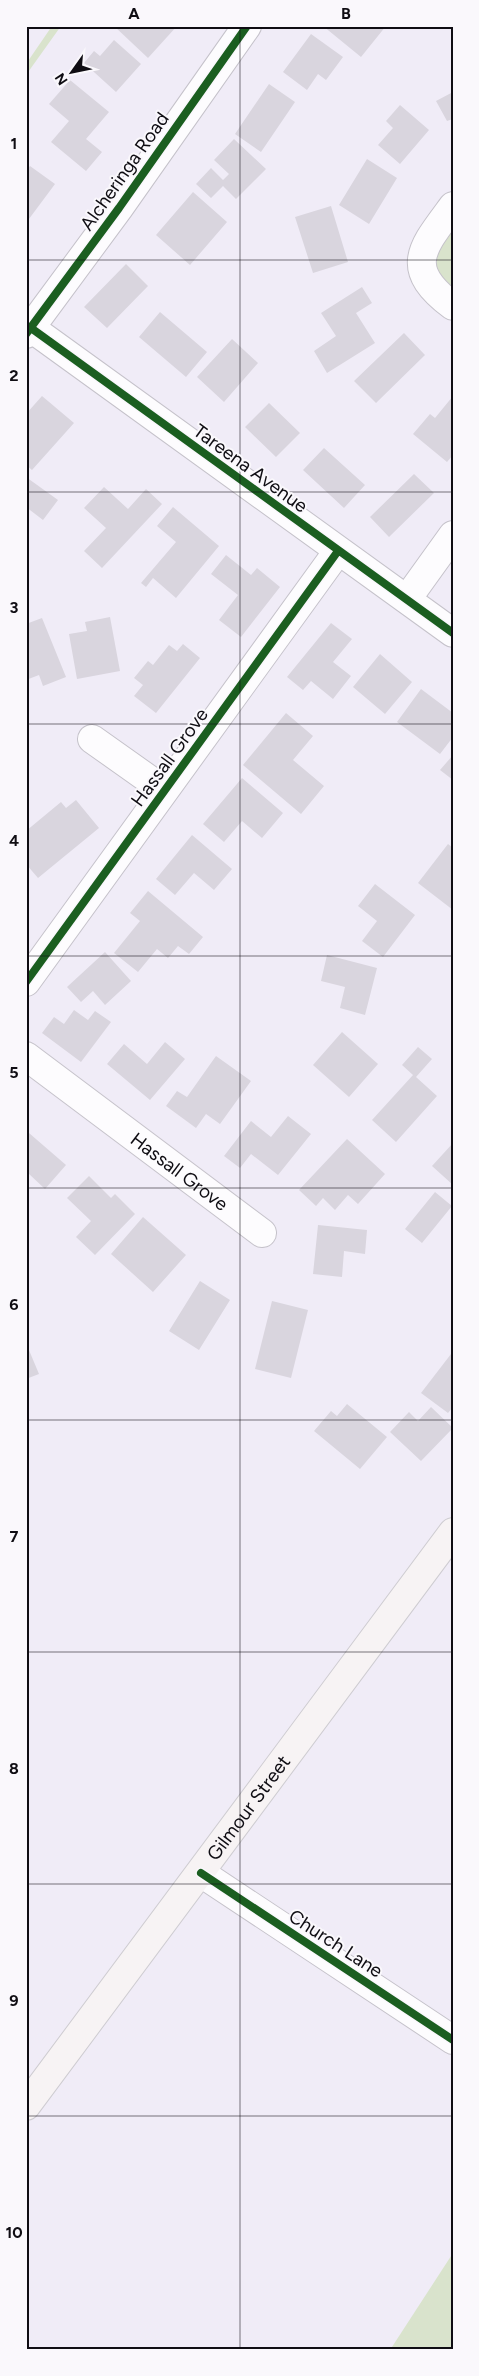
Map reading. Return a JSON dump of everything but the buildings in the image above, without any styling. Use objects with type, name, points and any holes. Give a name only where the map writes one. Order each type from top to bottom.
[{"type":"main road","name":"Gilmour Street","points":[[26,2106],[453,1532]]},
{"type":"street","name":"Alcheringa Road","points":[[29,331],[119,208],[247,26]]},
{"type":"street","points":[[453,206],[428,239],[421,258],[426,280],[432,289],[453,306]]},
{"type":"street","name":"Tareena Avenue","points":[[29,331],[453,633]]},
{"type":"street","points":[[407,599],[453,535]]},
{"type":"street","name":"Hassall Grove","points":[[26,982],[338,551]]},
{"type":"street","name":"Hassall Grove","points":[[92,739],[164,790]]},
{"type":"street","name":"Hassall Grove","points":[[26,1056],[262,1233]]},
{"type":"street","name":"Church Lane","points":[[201,1873],[453,2040]]},
{"type":"green space","points":[[52,26],[61,26],[26,75],[26,64]]},
{"type":"green space","points":[[453,206],[453,306],[423,249]]},
{"type":"green space","points":[[453,2253],[453,2350],[390,2350]]},
{"type":"cycle path","points":[[26,334],[119,208],[247,26]]},
{"type":"cycle path","points":[[31,328],[453,633]]},
{"type":"cycle path","points":[[26,982],[338,551]]},
{"type":"cycle path","points":[[201,1873],[453,2040]]}]
